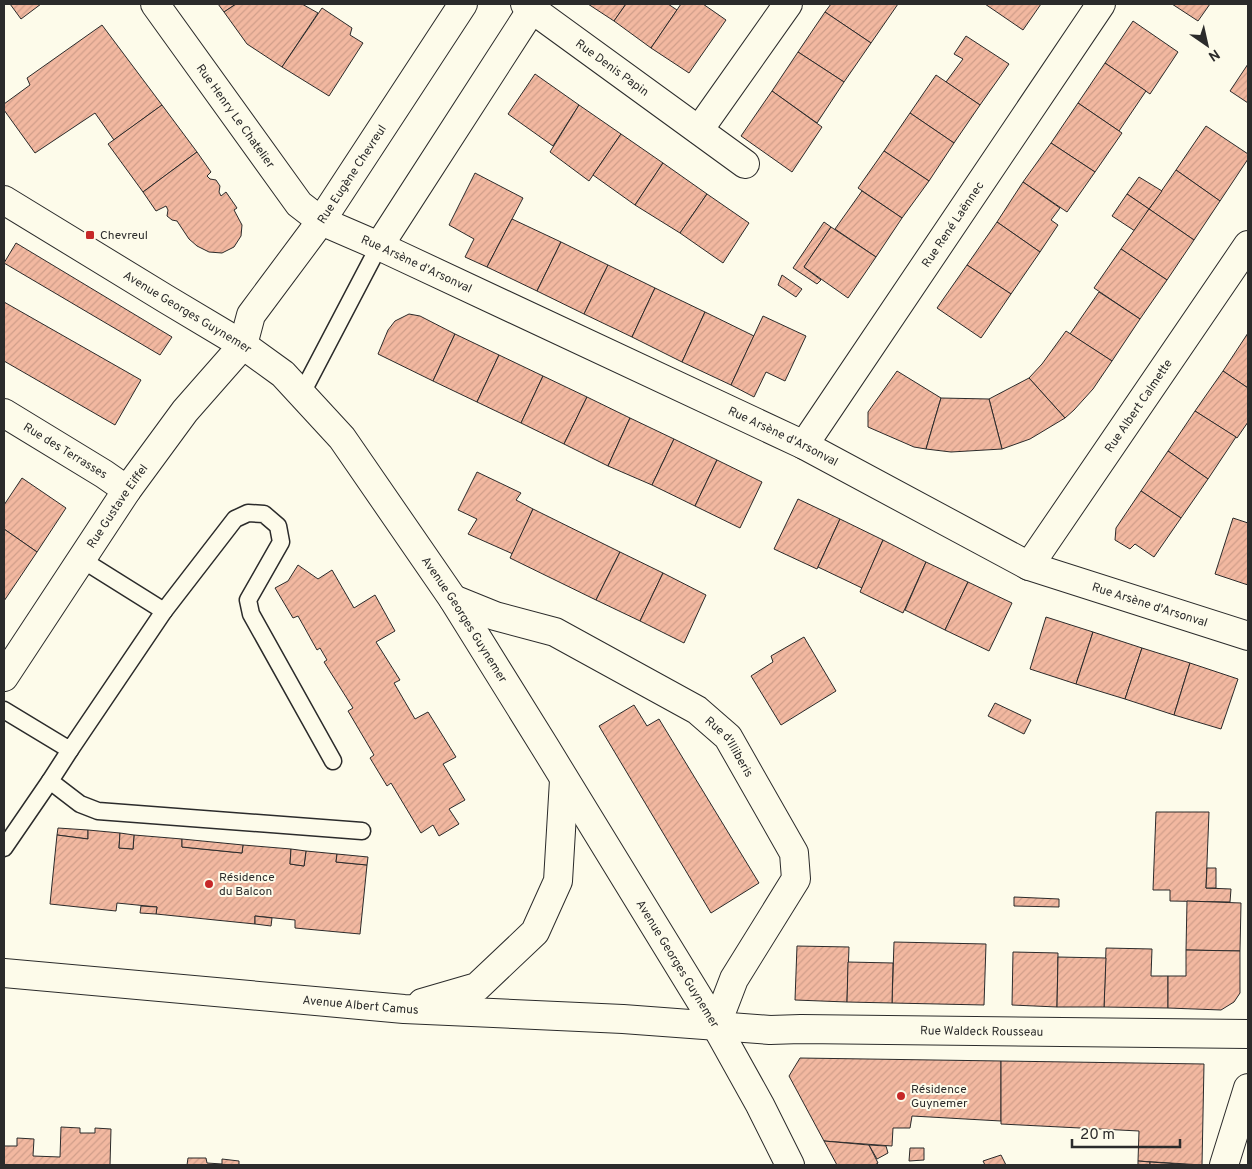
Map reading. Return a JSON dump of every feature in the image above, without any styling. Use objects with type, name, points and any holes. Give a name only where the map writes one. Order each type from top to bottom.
[{"type":"street","name":"Rue Henry Le Chatelier","points":[[155,4],[299,204],[321,221]]},
{"type":"street","name":"Rue Eugène Chevreul","points":[[243,344],[251,315],[321,221],[464,4]]},
{"type":"street","points":[[699,130],[788,4]]},
{"type":"street","name":"Rue René Laënnec","points":[[804,445],[1101,4]]},
{"type":"street","points":[[379,246],[528,6]]},
{"type":"street","name":"Rue Denis Papin","points":[[528,6],[745,164]]},
{"type":"street","name":"Avenue Georges Guynemer","points":[[4,200],[166,300],[243,344],[283,374],[342,438],[453,599],[716,1026],[760,1105],[790,1165]]},
{"type":"street","name":"Rue Arsène d'Arsonval","points":[[321,221],[379,246],[804,445],[1029,566],[1248,636]]},
{"type":"street","name":"Rue Albert Calmette","points":[[1029,566],[1248,245]]},
{"type":"street","name":"Rue Gustave Eiffel","points":[[4,677],[126,490],[185,411],[243,344]]},
{"type":"street","name":"Rue des Terrasses","points":[[4,413],[104,474],[126,490]]},
{"type":"street","name":"Rue d'Illiberis","points":[[453,599],[496,616],[555,632],[697,710],[728,737],[794,853],[796,879],[734,980],[716,1026]]},
{"type":"street","points":[[404,1009],[477,987],[535,932],[558,882],[564,780]]},
{"type":"street","name":"Avenue Albert Camus","points":[[4,973],[404,1009],[623,1019],[716,1026]]},
{"type":"street","name":"Rue Waldeck Rousseau","points":[[716,1026],[770,1030],[1248,1034]]},
{"type":"street","points":[[1224,1165],[1248,1088]]},
{"type":"street","points":[[1238,1123],[1241,1165]]},
{"type":"lane","points":[[301,395],[379,246]]},
{"type":"lane","points":[[4,848],[164,611],[235,519],[248,513],[264,514],[278,526],[281,542],[248,600],[251,614],[333,760]]},
{"type":"lane","points":[[81,559],[164,611]]},
{"type":"lane","points":[[4,710],[70,750]]},
{"type":"lane","points":[[50,781],[80,804],[98,810],[362,831]]},
{"type":"building","points":[[10,4],[41,4],[21,19]]},
{"type":"building","points":[[218,4],[236,4],[224,12]]},
{"type":"building","points":[[236,4],[302,4],[318,13],[282,67],[247,44],[224,12]]},
{"type":"building","points":[[588,4],[626,4],[614,21]]},
{"type":"building","points":[[626,4],[668,4],[677,10],[651,48],[614,21]]},
{"type":"building","points":[[681,4],[703,4],[726,20],[689,73],[651,48]]},
{"type":"building","points":[[831,4],[898,4],[871,43],[825,12]]},
{"type":"building","points":[[985,4],[1041,4],[1023,30]]},
{"type":"building","points":[[1172,4],[1210,4],[1198,21]]},
{"type":"building","points":[[322,8],[352,28],[350,35],[363,43],[329,96],[282,67]]},
{"type":"building","points":[[825,12],[871,43],[844,82],[798,52]]},
{"type":"building","points":[[1133,21],[1178,52],[1150,94],[1105,63]]},
{"type":"building","points":[[102,25],[162,105],[114,140],[95,113],[35,153],[4,110],[4,104],[30,85],[27,78]]},
{"type":"building","points":[[966,36],[1009,64],[980,105],[946,82],[963,59],[954,54]]},
{"type":"building","points":[[798,52],[844,82],[817,123],[772,91]]},
{"type":"building","points":[[1105,63],[1146,91],[1119,131],[1078,103]]},
{"type":"building","points":[[1248,64],[1248,103],[1230,91]]},
{"type":"building","points":[[535,74],[579,105],[553,146],[508,114]]},
{"type":"building","points":[[936,75],[980,105],[954,143],[910,113]]},
{"type":"building","points":[[772,91],[822,127],[792,172],[741,136]]},
{"type":"building","points":[[1078,103],[1122,133],[1095,172],[1051,143]]},
{"type":"building","points":[[162,105],[197,152],[143,192],[108,144]]},
{"type":"building","points":[[579,105],[621,134],[589,181],[550,152]]},
{"type":"building","points":[[910,113],[954,143],[929,181],[884,151]]},
{"type":"building","points":[[1206,126],[1248,154],[1248,159],[1220,201],[1176,170]]},
{"type":"building","points":[[621,134],[663,163],[635,205],[593,175]]},
{"type":"building","points":[[1051,143],[1095,172],[1067,212],[1023,182]]},
{"type":"building","points":[[884,151],[929,181],[902,218],[858,188]]},
{"type":"building","points":[[197,152],[211,172],[207,176],[210,179],[216,180],[220,186],[219,192],[221,196],[226,192],[237,208],[234,210],[242,225],[241,236],[234,247],[222,253],[209,252],[197,246],[189,239],[177,221],[167,216],[168,210],[166,206],[156,211],[143,192]]},
{"type":"building","points":[[663,163],[707,194],[680,233],[635,205]]},
{"type":"building","points":[[1176,170],[1220,201],[1194,240],[1149,209]]},
{"type":"building","points":[[475,173],[523,198],[487,267],[465,257],[474,239],[449,225]]},
{"type":"building","points":[[1139,177],[1162,191],[1149,209],[1127,194]]},
{"type":"building","points":[[1023,182],[1060,208],[1051,220],[1058,225],[1040,252],[997,222]]},
{"type":"building","points":[[862,191],[902,218],[876,257],[835,229]]},
{"type":"building","points":[[707,194],[749,223],[723,263],[680,233]]},
{"type":"building","points":[[1127,194],[1149,209],[1135,231],[1112,216]]},
{"type":"building","points":[[1149,209],[1194,240],[1167,280],[1121,249]]},
{"type":"building","points":[[512,219],[561,242],[537,291],[487,267]]},
{"type":"building","points":[[824,222],[831,227],[804,267],[821,280],[817,284],[793,268]]},
{"type":"building","points":[[997,222],[1040,252],[1011,294],[967,265]]},
{"type":"building","points":[[831,227],[876,257],[848,298],[804,267]]},
{"type":"building","points":[[561,242],[608,265],[584,314],[537,291]]},
{"type":"building","points":[[16,243],[172,337],[160,355],[4,263]]},
{"type":"building","points":[[1121,249],[1167,280],[1140,319],[1094,288]]},
{"type":"building","points":[[608,265],[655,288],[632,337],[584,314]]},
{"type":"building","points":[[967,265],[1011,294],[981,338],[937,308]]},
{"type":"building","points":[[782,275],[802,289],[796,297],[778,285]]},
{"type":"building","points":[[655,288],[705,312],[682,362],[632,337]]},
{"type":"building","points":[[1099,292],[1140,319],[1112,361],[1070,334]]},
{"type":"building","points":[[4,302],[141,380],[115,425],[4,361]]},
{"type":"building","points":[[705,312],[754,336],[731,385],[682,362]]},
{"type":"building","points":[[409,314],[420,316],[455,334],[433,381],[378,354],[388,330],[395,321]]},
{"type":"building","points":[[763,316],[806,336],[785,381],[766,372],[754,397],[731,385]]},
{"type":"building","points":[[1066,331],[1112,361],[1093,389],[1065,418],[1029,378],[1042,364]]},
{"type":"building","points":[[1248,333],[1248,388],[1223,371]]},
{"type":"building","points":[[455,334],[499,355],[477,402],[433,381]]},
{"type":"building","points":[[499,355],[543,376],[521,423],[477,402]]},
{"type":"building","points":[[897,371],[941,398],[926,449],[914,447],[868,427],[868,412]]},
{"type":"building","points":[[1223,371],[1248,388],[1248,422],[1237,438],[1195,411]]},
{"type":"building","points":[[543,376],[587,397],[564,444],[521,423]]},
{"type":"building","points":[[1029,378],[1065,418],[1030,439],[1002,449],[989,399]]},
{"type":"building","points":[[587,397],[630,418],[608,466],[564,444]]},
{"type":"building","points":[[941,398],[989,399],[1002,449],[951,452],[926,449]]},
{"type":"building","points":[[1195,411],[1236,437],[1208,479],[1168,451]]},
{"type":"building","points":[[630,418],[674,439],[652,485],[608,466]]},
{"type":"building","points":[[674,439],[717,460],[695,506],[652,485]]},
{"type":"building","points":[[1168,451],[1208,479],[1181,518],[1141,491]]},
{"type":"building","points":[[717,460],[762,482],[740,528],[695,506]]},
{"type":"building","points":[[477,472],[521,493],[516,500],[533,509],[513,554],[468,534],[477,519],[458,510]]},
{"type":"building","points":[[22,478],[66,508],[37,552],[4,529],[4,505]]},
{"type":"building","points":[[1141,491],[1181,518],[1154,557],[1135,544],[1130,549],[1115,540],[1116,528]]},
{"type":"building","points":[[798,499],[840,519],[817,569],[774,549]]},
{"type":"building","points":[[533,509],[620,552],[596,600],[510,558]]},
{"type":"building","points":[[1233,518],[1248,523],[1248,585],[1215,574]]},
{"type":"building","points":[[840,519],[883,540],[862,588],[818,567]]},
{"type":"building","points":[[4,529],[37,552],[4,601]]},
{"type":"building","points":[[883,540],[926,562],[903,613],[860,592]]},
{"type":"building","points":[[620,552],[663,573],[640,621],[596,600]]},
{"type":"building","points":[[926,562],[968,582],[945,630],[905,610]]},
{"type":"building","points":[[298,565],[318,579],[332,570],[354,608],[375,595],[395,631],[376,642],[400,680],[394,683],[415,719],[428,712],[456,757],[443,764],[465,800],[449,809],[459,824],[439,836],[433,825],[421,833],[391,783],[387,786],[370,758],[374,755],[348,711],[353,708],[324,662],[327,660],[320,648],[317,650],[298,616],[293,618],[275,588],[288,581]]},
{"type":"building","points":[[663,573],[706,595],[684,643],[640,621]]},
{"type":"building","points":[[968,582],[1012,603],[989,651],[945,630]]},
{"type":"building","points":[[1046,617],[1093,632],[1076,684],[1030,669]]},
{"type":"building","points":[[1093,632],[1142,648],[1125,699],[1076,684]]},
{"type":"building","points":[[804,637],[836,691],[781,725],[751,676],[773,662],[771,656]]},
{"type":"building","points":[[1142,648],[1190,663],[1174,715],[1125,699]]},
{"type":"building","points":[[1190,663],[1238,679],[1221,729],[1174,715]]},
{"type":"building","points":[[995,703],[1031,720],[1024,734],[988,716]]},
{"type":"building","points":[[634,705],[647,726],[659,719],[759,883],[711,913],[599,726]]},
{"type":"building","points":[[1156,812],[1209,812],[1206,888],[1231,889],[1230,902],[1170,901],[1170,890],[1153,890]]},
{"type":"building","points":[[58,828],[88,830],[88,839],[57,835]]},
{"type":"building","name":"Résidence du Balcon","points":[[88,830],[120,833],[119,848],[133,849],[134,835],[182,839],[182,847],[242,853],[243,845],[291,849],[290,864],[304,866],[306,851],[337,854],[336,862],[367,865],[360,934],[295,928],[295,920],[255,916],[255,924],[156,914],[157,907],[117,903],[116,911],[50,904],[57,835],[88,839]]},
{"type":"building","points":[[120,833],[134,835],[133,849],[119,848]]},
{"type":"building","points":[[182,839],[243,845],[242,853],[182,847]]},
{"type":"building","points":[[291,849],[306,851],[304,866],[290,864]]},
{"type":"building","points":[[337,854],[368,857],[367,865],[336,862]]},
{"type":"building","points":[[1207,868],[1216,868],[1216,888],[1206,888]]},
{"type":"building","points":[[1014,897],[1059,899],[1059,907],[1014,906]]},
{"type":"building","points":[[1187,901],[1241,903],[1240,951],[1186,950]]},
{"type":"building","points":[[141,906],[157,907],[156,914],[140,913]]},
{"type":"building","points":[[255,916],[272,918],[271,926],[255,924]]},
{"type":"building","points":[[894,942],[986,944],[984,1005],[892,1003]]},
{"type":"building","points":[[797,946],[849,947],[847,1002],[795,1000]]},
{"type":"building","points":[[1106,948],[1152,949],[1151,976],[1168,976],[1168,1008],[1104,1007]]},
{"type":"building","points":[[1186,950],[1240,951],[1240,993],[1234,1002],[1221,1010],[1168,1008],[1168,976],[1186,976]]},
{"type":"building","points":[[1013,952],[1058,953],[1057,1007],[1012,1005]]},
{"type":"building","points":[[1058,957],[1106,958],[1104,1007],[1057,1007]]},
{"type":"building","points":[[848,962],[893,963],[892,1003],[847,1002]]},
{"type":"building","name":"Résidence Guynemer","points":[[800,1058],[1001,1061],[1001,1121],[912,1116],[910,1128],[893,1128],[892,1146],[824,1141],[789,1076]]},
{"type":"building","points":[[1001,1061],[1204,1064],[1202,1165],[1138,1161],[1139,1131],[1001,1124]]},
{"type":"building","points":[[61,1127],[80,1128],[80,1133],[95,1133],[95,1128],[111,1129],[110,1165],[4,1165],[4,1146],[17,1146],[17,1138],[34,1139],[33,1156],[60,1157]]},
{"type":"building","points":[[824,1141],[869,1145],[878,1163],[875,1165],[837,1165]]},
{"type":"building","points":[[869,1145],[886,1146],[888,1153],[877,1159]]},
{"type":"building","points":[[910,1148],[924,1148],[924,1160],[909,1161]]},
{"type":"building","points":[[1001,1155],[1006,1165],[985,1165],[983,1161]]},
{"type":"building","points":[[188,1158],[206,1158],[207,1163],[222,1164],[222,1159],[239,1161],[239,1165],[187,1165]]},
{"type":"building","points":[[1138,1161],[1150,1162],[1150,1165],[1138,1165]]},
{"type":"building","points":[[1150,1162],[1194,1165],[1150,1165]]},
{"type":"place","name":"Chevreul","points":[[90,235]]},
{"type":"place","name":"Résidence du Balcon","points":[[209,884]]},
{"type":"place","name":"Résidence Guynemer","points":[[901,1096]]}]
